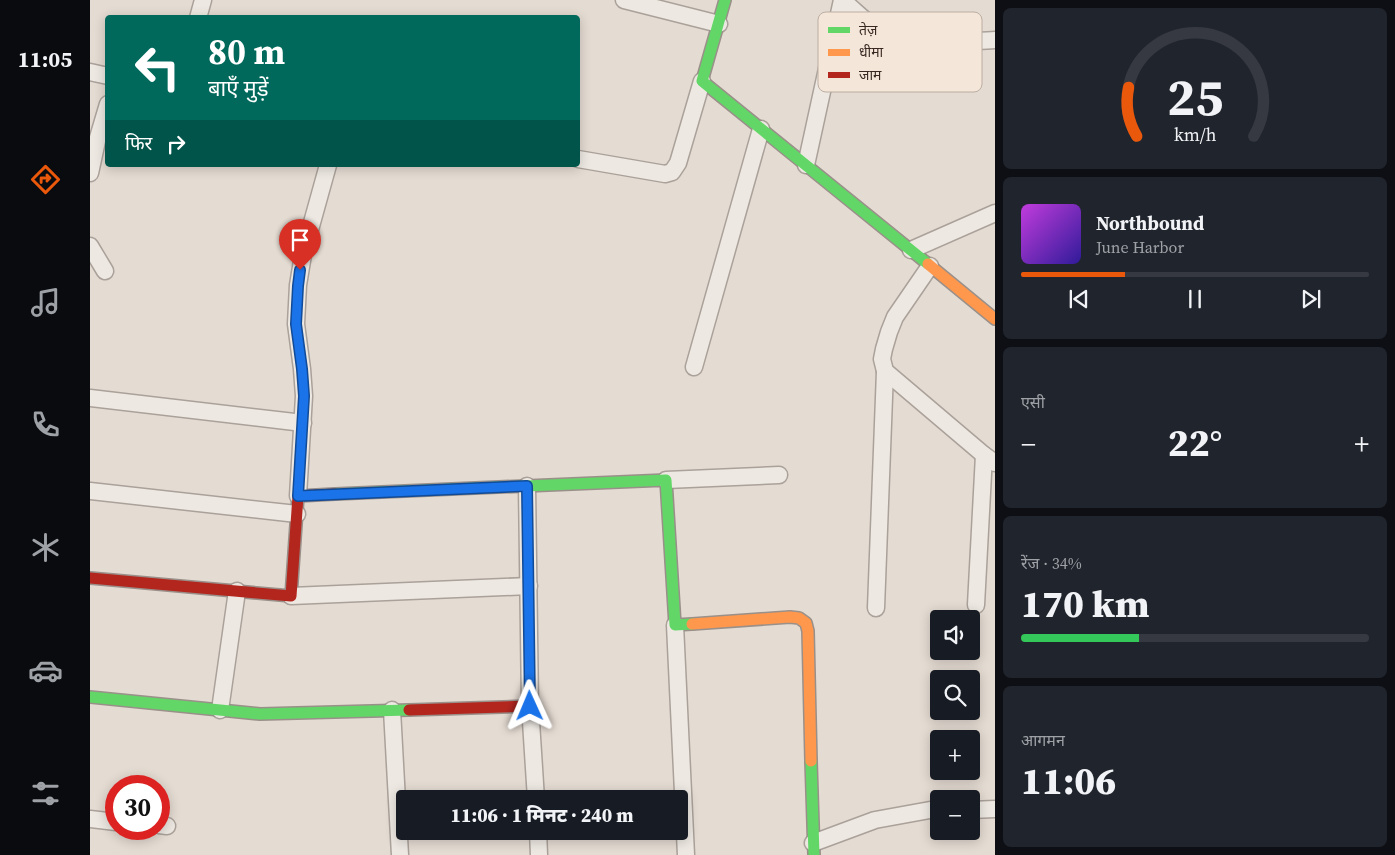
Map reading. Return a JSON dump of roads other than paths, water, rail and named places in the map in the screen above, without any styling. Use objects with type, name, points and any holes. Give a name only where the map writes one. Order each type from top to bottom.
[{"type":"street","points":[[199,15],[203,0]]},
{"type":"street","points":[[624,0],[719,24]]},
{"type":"street","points":[[580,159],[665,174],[672,172],[678,164],[725,0]]},
{"type":"street","points":[[839,12],[842,0],[856,12]]},
{"type":"street","points":[[982,41],[995,40]]},
{"type":"street","points":[[90,72],[105,75]]},
{"type":"street","points":[[702,81],[995,319]]},
{"type":"street","points":[[806,165],[822,92]]},
{"type":"street","points":[[90,173],[105,114]]},
{"type":"street","points":[[694,367],[761,129]]},
{"type":"street","points":[[292,596],[304,396],[296,324],[298,286],[303,255],[327,167]]},
{"type":"street","points":[[911,250],[995,213]]},
{"type":"street","points":[[90,246],[105,271]]},
{"type":"street","points":[[876,608],[885,371],[882,359],[895,317],[930,266]]},
{"type":"street","points":[[885,371],[989,459],[976,604]]},
{"type":"street","points":[[90,398],[303,423]]},
{"type":"street","points":[[298,496],[779,475]]},
{"type":"street","points":[[666,480],[686,855]]},
{"type":"street","points":[[527,486],[530,706],[535,790]]},
{"type":"street","points":[[90,491],[297,514]]},
{"type":"street","points":[[90,578],[292,596],[529,586]]},
{"type":"street","points":[[220,710],[237,591]]},
{"type":"street","points":[[675,625],[790,617],[799,618],[806,623],[808,631],[814,849],[875,820],[930,810]]},
{"type":"street","points":[[90,697],[260,714],[530,706]]},
{"type":"street","points":[[392,710],[400,855]]},
{"type":"street","points":[[980,810],[995,809]]},
{"type":"street","points":[[90,819],[105,821]]},
{"type":"street","points":[[538,840],[539,855]]}]
